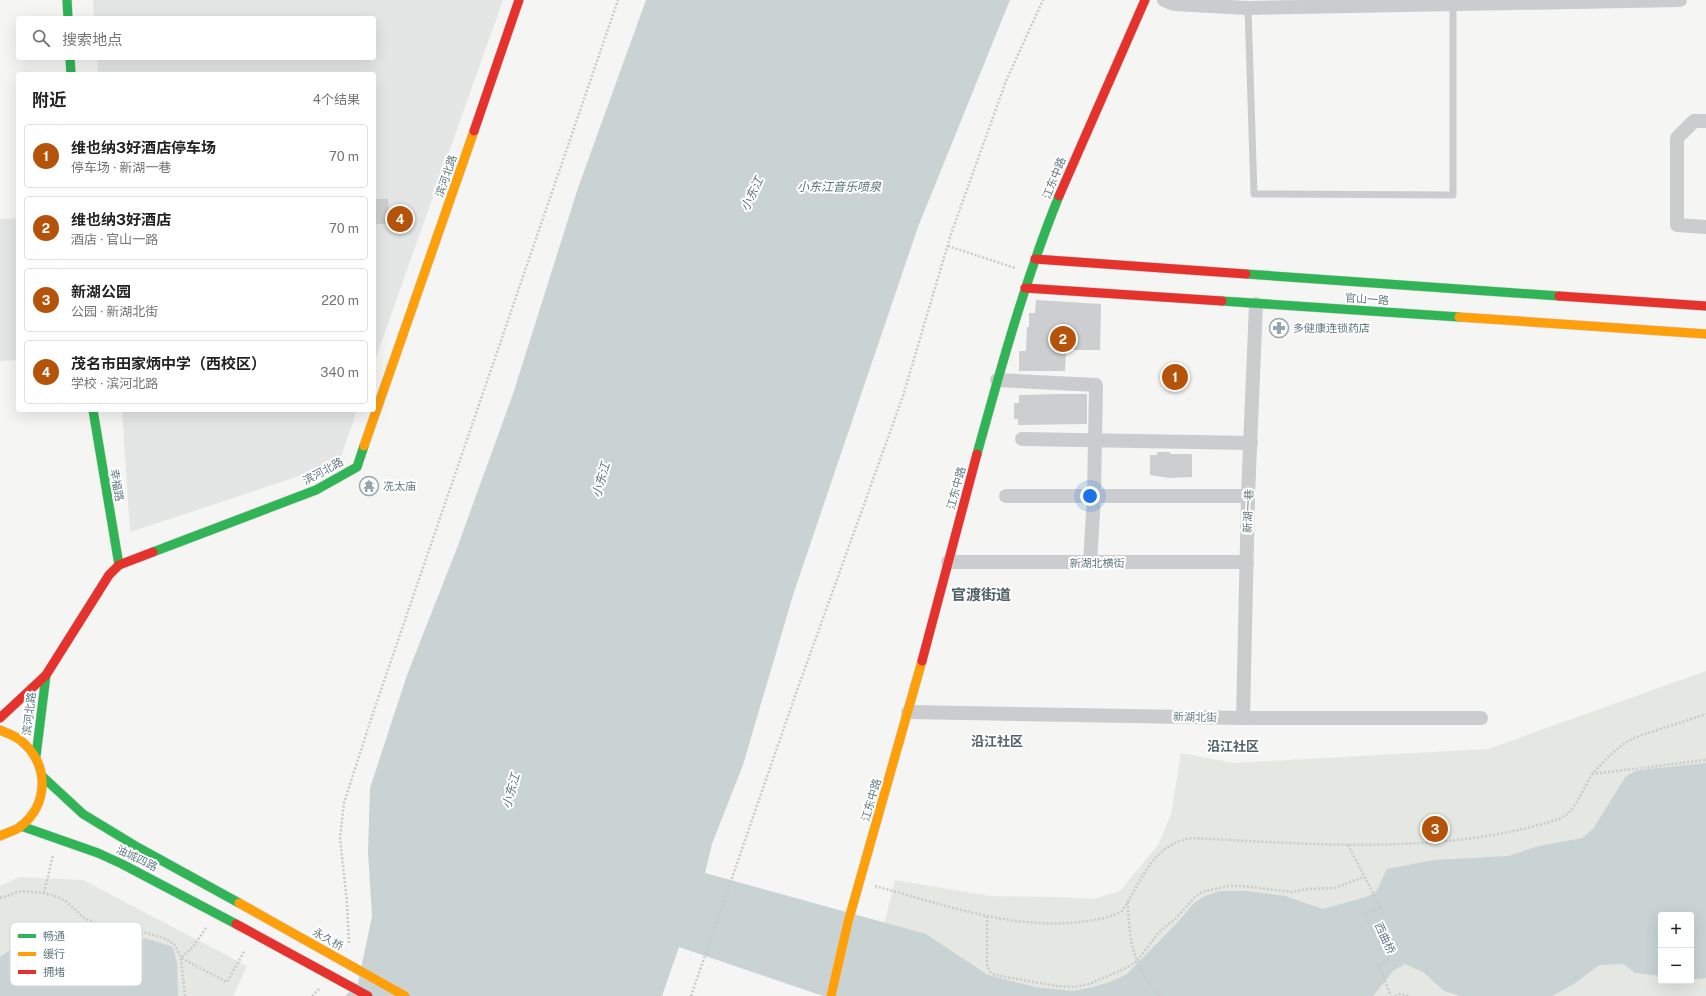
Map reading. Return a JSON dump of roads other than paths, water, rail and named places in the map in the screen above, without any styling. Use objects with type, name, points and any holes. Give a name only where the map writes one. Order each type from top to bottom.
[{"type":"main road","points":[[67,0],[68,16]]},
{"type":"main road","name":"滨河北路","points":[[0,718],[46,674],[109,575],[119,565],[316,490],[357,467],[519,0]]},
{"type":"main road","name":"江东中路","points":[[831,996],[836,971],[908,712],[997,380],[1025,288],[1087,128],[1145,0]]},
{"type":"main road","points":[[70,60],[71,72]]},
{"type":"main road","name":"官山一路","points":[[1035,259],[1133,270],[1706,306]]},
{"type":"main road","name":"官山一路","points":[[1025,288],[1132,292],[1256,304],[1706,334]]},
{"type":"main road","name":"幸福路","points":[[93,412],[119,565]]},
{"type":"main road","name":"滨河北路","points":[[36,756],[46,674]]},
{"type":"main road","points":[[0,730],[11,733],[21,739],[36,756],[43,777],[41,799],[36,810],[21,826],[0,836]]},
{"type":"main road","name":"油城四路","points":[[43,777],[83,814],[139,848],[239,903]]},
{"type":"main road","name":"油城四路","points":[[21,826],[98,853],[122,864],[254,933],[368,996]]},
{"type":"main road","name":"永久桥","points":[[239,903],[405,996]]},
{"type":"street","points":[[1164,0],[1174,4],[1248,8],[1680,0]]},
{"type":"street","points":[[1706,122],[1694,121],[1677,138],[1677,225],[1706,227]]},
{"type":"street","name":"新湖一巷","points":[[1243,718],[1248,496],[1256,304]]},
{"type":"street","points":[[997,380],[1096,385],[1094,496],[1090,563]]},
{"type":"street","points":[[1022,439],[1251,442]]},
{"type":"street","points":[[1006,496],[1248,496]]},
{"type":"street","name":"新湖北横街","points":[[948,562],[1247,562]]},
{"type":"street","name":"新湖北街","points":[[908,712],[1243,718],[1481,718]]},
{"type":"lane","points":[[1248,8],[1254,194],[1453,195],[1453,4]]},
{"type":"water","points":[[646,0],[1010,0],[918,227],[793,595],[743,765],[712,844],[705,873],[926,934],[988,975],[1035,987],[1072,991],[1110,982],[1127,974],[1177,923],[1194,903],[1205,896],[1220,891],[1246,891],[1285,896],[1323,909],[1366,897],[1376,892],[1387,869],[1434,860],[1508,856],[1539,846],[1582,838],[1593,829],[1626,776],[1636,771],[1648,769],[1706,763],[1706,978],[1694,980],[1694,912],[1658,912],[1658,976],[1635,973],[1624,964],[1599,965],[1574,984],[1552,996],[1460,996],[1444,991],[1423,972],[1405,964],[1394,970],[1373,996],[823,996],[679,947],[662,996],[345,996],[358,983],[372,916],[368,852],[370,788],[407,675],[457,548],[513,394],[578,188]]},
{"type":"water","points":[[145,938],[173,947],[177,964],[178,996],[0,996],[0,957],[10,950],[10,986],[142,986],[142,941]]},
{"type":"place","name":"茂名市田家炳中学（西校区）","points":[[400,219]]},
{"type":"place","name":"多健康连锁药店","points":[[1279,328]]},
{"type":"place","name":"维也纳3好酒店","points":[[1063,339]]},
{"type":"place","name":"维也纳3好酒店停车场","points":[[1175,377]]},
{"type":"place","name":"冼太庙","points":[[369,486]]},
{"type":"place","name":"新湖公园","points":[[1435,829]]},
{"type":"district","name":"官渡街道","points":[[981,594]]},
{"type":"district","name":"沿江社区","points":[[997,741]]},
{"type":"district","name":"沿江社区","points":[[1233,746]]},
{"type":"water label","name":"小东江音乐喷泉","points":[[839,187]]},
{"type":"water label","name":"小东江","points":[[752,194]]},
{"type":"water label","name":"小东江","points":[[601,480]]},
{"type":"water label","name":"小东江","points":[[511,791]]}]
